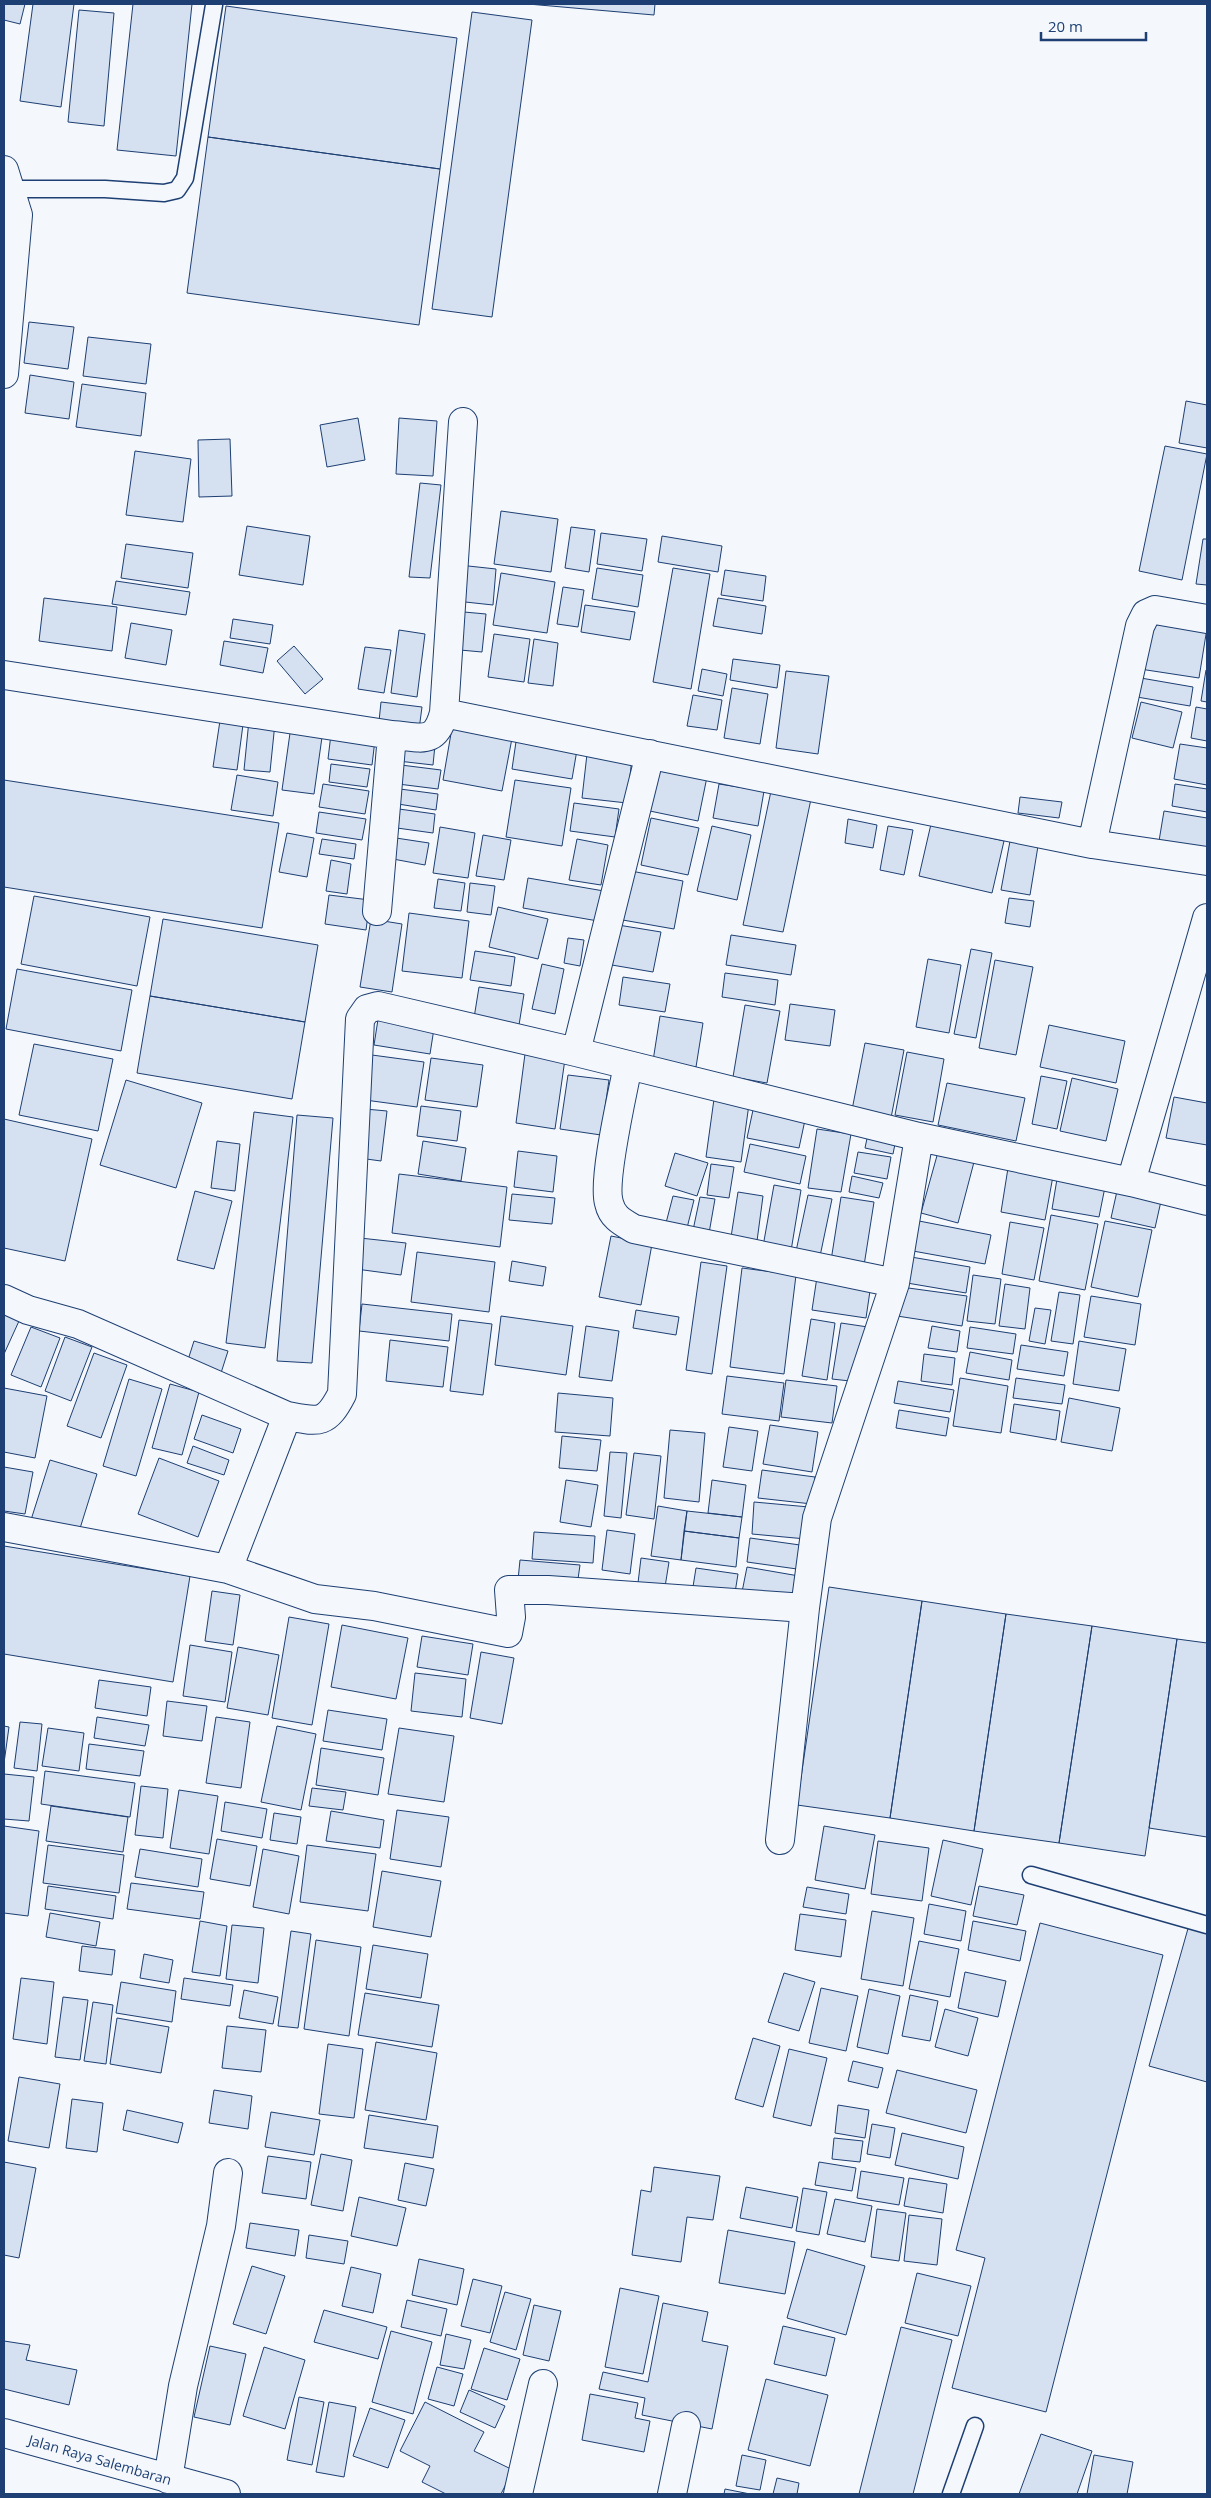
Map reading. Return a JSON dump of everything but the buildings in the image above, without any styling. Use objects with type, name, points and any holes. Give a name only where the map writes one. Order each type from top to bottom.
[{"type":"street","points":[[4,374],[18,215],[7,180]]},
{"type":"street","points":[[4,675],[392,735],[425,738],[436,734],[444,713],[463,422]]},
{"type":"street","points":[[1092,844],[1140,626],[1146,614],[1155,610],[1207,619]]},
{"type":"street","points":[[444,713],[1092,844],[1207,861]]},
{"type":"street","points":[[377,911],[392,735]]},
{"type":"street","points":[[576,1052],[650,754]]},
{"type":"street","points":[[1131,1182],[1207,918]]},
{"type":"street","points":[[4,1299],[28,1310],[78,1324],[287,1416],[316,1421],[332,1413],[342,1394],[360,1019],[367,1009],[378,1006],[390,1007],[576,1052],[919,1137],[1207,1200]]},
{"type":"street","points":[[628,1065],[608,1179],[608,1202],[616,1219],[634,1229],[895,1283]]},
{"type":"street","points":[[780,1840],[805,1608],[817,1518],[895,1283],[919,1137]]},
{"type":"street","points":[[228,1569],[287,1416]]},
{"type":"street","points":[[4,1527],[228,1569],[315,1599],[374,1606],[508,1633],[511,1617],[509,1590],[548,1590],[805,1608]]},
{"type":"street","points":[[168,2479],[183,2386],[220,2226],[228,2173]]},
{"type":"street","points":[[518,2494],[543,2384]]},
{"type":"street","points":[[672,2494],[686,2426]]},
{"type":"street","name":"Jalan Raya Salembaran","points":[[4,2433],[226,2494]]},
{"type":"lane","points":[[7,180],[164,193],[177,190],[185,178],[214,5]]},
{"type":"lane","points":[[1031,1874],[1207,1925]]},
{"type":"lane","points":[[951,2494],[975,2426]]}]
